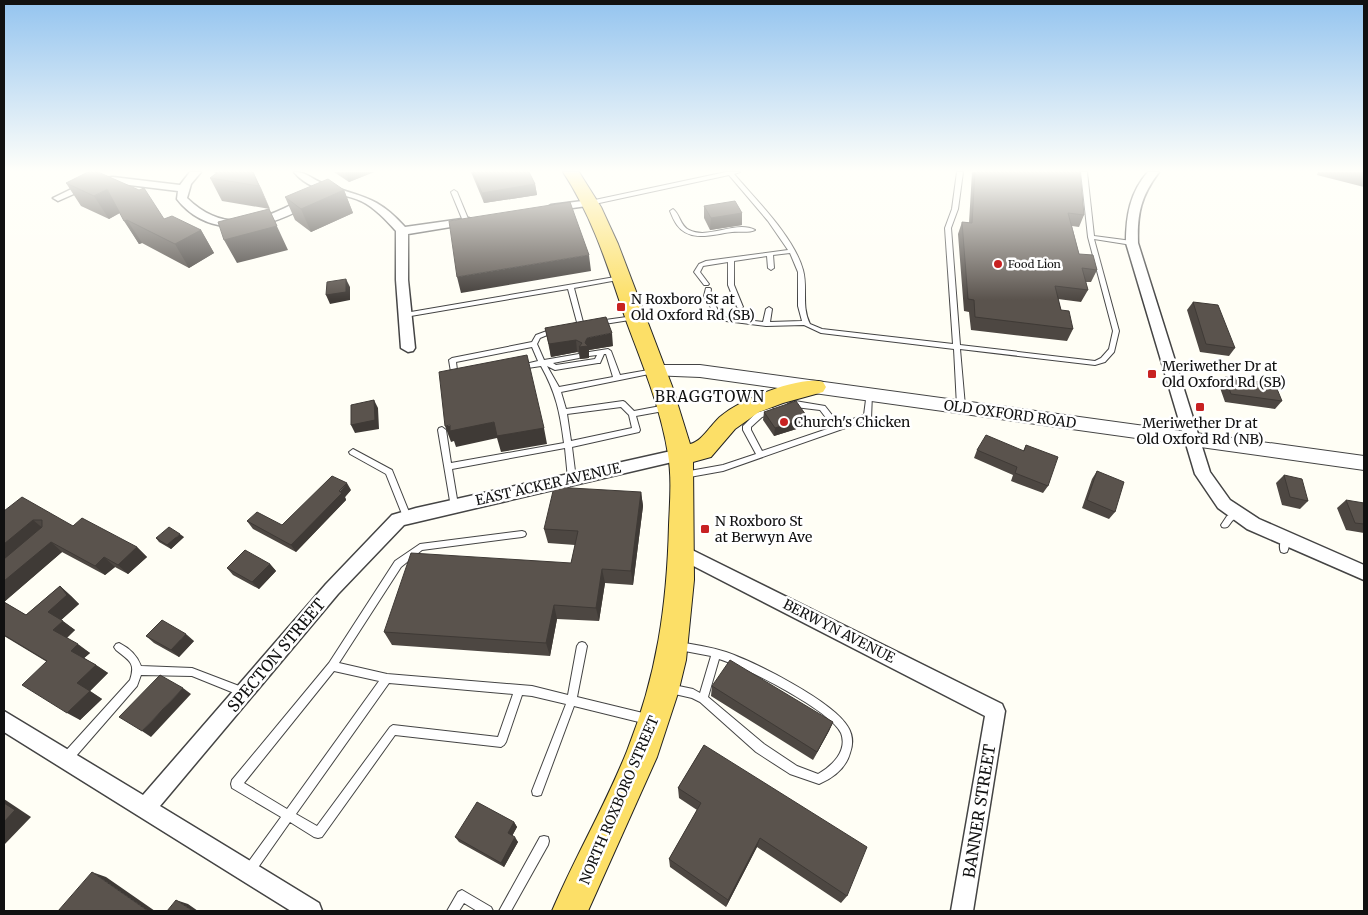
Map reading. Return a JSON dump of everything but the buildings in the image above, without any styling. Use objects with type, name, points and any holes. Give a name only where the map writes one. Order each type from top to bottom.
[{"type":"main road","name":"NORTH ROXBORO STREET","points":[[570,911],[614,817],[654,721],[664,688],[673,645],[682,584],[681,465],[668,408],[621,278],[595,215]]},
{"type":"main road","points":[[681,465],[703,451],[724,424],[748,406],[815,386]]},
{"type":"street","points":[[198,215],[207,220],[224,225],[241,226],[280,215]]},
{"type":"street","points":[[386,215],[402,231],[402,280],[408,348]]},
{"type":"street","points":[[1132,215],[1132,243],[1191,439],[1203,474],[1215,493],[1224,504],[1237,514],[1285,545],[1364,573]]},
{"type":"street","points":[[402,231],[471,220]]},
{"type":"street","name":"OLD OXFORD ROAD","points":[[656,371],[689,370],[815,386],[1364,463]]},
{"type":"street","name":"EAST ACKER AVENUE","points":[[412,515],[572,479],[681,465]]},
{"type":"street","name":"SPECTON STREET","points":[[145,808],[332,589],[398,520],[412,515]]},
{"type":"street","name":"BERWYN AVENUE","points":[[682,552],[996,710]]},
{"type":"street","name":"BANNER STREET","points":[[962,911],[996,710]]},
{"type":"street","points":[[4,721],[311,911]]},
{"type":"lane","points":[[468,215],[471,220]]},
{"type":"lane","points":[[674,215],[677,224],[685,232],[697,235],[741,228],[752,230]]},
{"type":"lane","points":[[765,215],[793,251],[801,272],[801,313],[806,322],[822,331],[1082,363],[1095,363],[1103,360],[1112,350],[1116,331],[1091,238],[1089,215]]},
{"type":"lane","points":[[953,215],[948,228],[960,406]]},
{"type":"lane","points":[[1091,238],[1132,243]]},
{"type":"lane","points":[[793,251],[701,265],[697,272],[720,319],[766,324],[806,322]]},
{"type":"lane","points":[[770,254],[771,268]]},
{"type":"lane","points":[[731,259],[731,285],[740,307]]},
{"type":"lane","points":[[405,315],[621,278]]},
{"type":"lane","points":[[570,287],[581,326]]},
{"type":"lane","points":[[766,324],[769,309]]},
{"type":"lane","points":[[572,327],[636,318]]},
{"type":"lane","points":[[464,376],[454,378],[452,360],[534,344],[538,337],[548,331],[562,329]]},
{"type":"lane","points":[[534,344],[557,390],[564,412],[572,479]]},
{"type":"lane","points":[[591,354],[608,351],[617,378]]},
{"type":"lane","points":[[544,363],[555,368],[581,364],[598,360],[601,352]]},
{"type":"lane","points":[[512,368],[579,356]]},
{"type":"lane","points":[[557,390],[656,371]]},
{"type":"lane","points":[[681,465],[723,468],[868,417],[869,394]]},
{"type":"lane","points":[[448,467],[568,445],[636,430],[632,414],[623,404],[564,412]]},
{"type":"lane","points":[[760,455],[747,430],[750,421],[759,415],[795,404],[822,408],[838,428]]},
{"type":"lane","points":[[632,414],[668,408]]},
{"type":"lane","points":[[442,430],[454,505]]},
{"type":"lane","points":[[353,452],[389,472],[412,515]]},
{"type":"lane","points":[[1225,525],[1230,518],[1237,514]]},
{"type":"lane","points":[[519,690],[501,742],[393,730],[318,833],[236,784],[332,666],[398,564],[420,547],[522,534]]},
{"type":"lane","points":[[664,688],[693,694],[703,699],[760,748],[794,770],[819,779],[834,772],[844,759],[846,743],[844,730],[832,716],[769,676],[733,659],[673,645]]},
{"type":"lane","points":[[537,791],[572,700],[582,646]]},
{"type":"lane","points":[[66,759],[134,683],[138,670],[134,660],[119,647]]},
{"type":"lane","points":[[703,699],[716,654]]},
{"type":"lane","points":[[332,666],[387,678],[519,690],[572,700],[654,721]]},
{"type":"lane","points":[[138,670],[192,672],[244,692]]},
{"type":"lane","points":[[248,872],[387,678]]},
{"type":"lane","points":[[504,911],[544,841]]},
{"type":"lane","points":[[453,911],[462,896],[487,911]]},
{"type":"place","name":"Food Lion","points":[[998,264]]},
{"type":"place","name":"N Roxboro St at Old Oxford Rd (SB)","points":[[621,307]]},
{"type":"place","name":"Meriwether Dr at Old Oxford Rd (SB)","points":[[1152,374]]},
{"type":"place","name":"Meriwether Dr at Old Oxford Rd (NB)","points":[[1200,407]]},
{"type":"place","name":"Church's Chicken","points":[[784,422]]},
{"type":"place","name":"N Roxboro St at Berwyn Ave","points":[[705,529]]},
{"type":"district","name":"BRAGGTOWN","points":[[710,396]]}]
